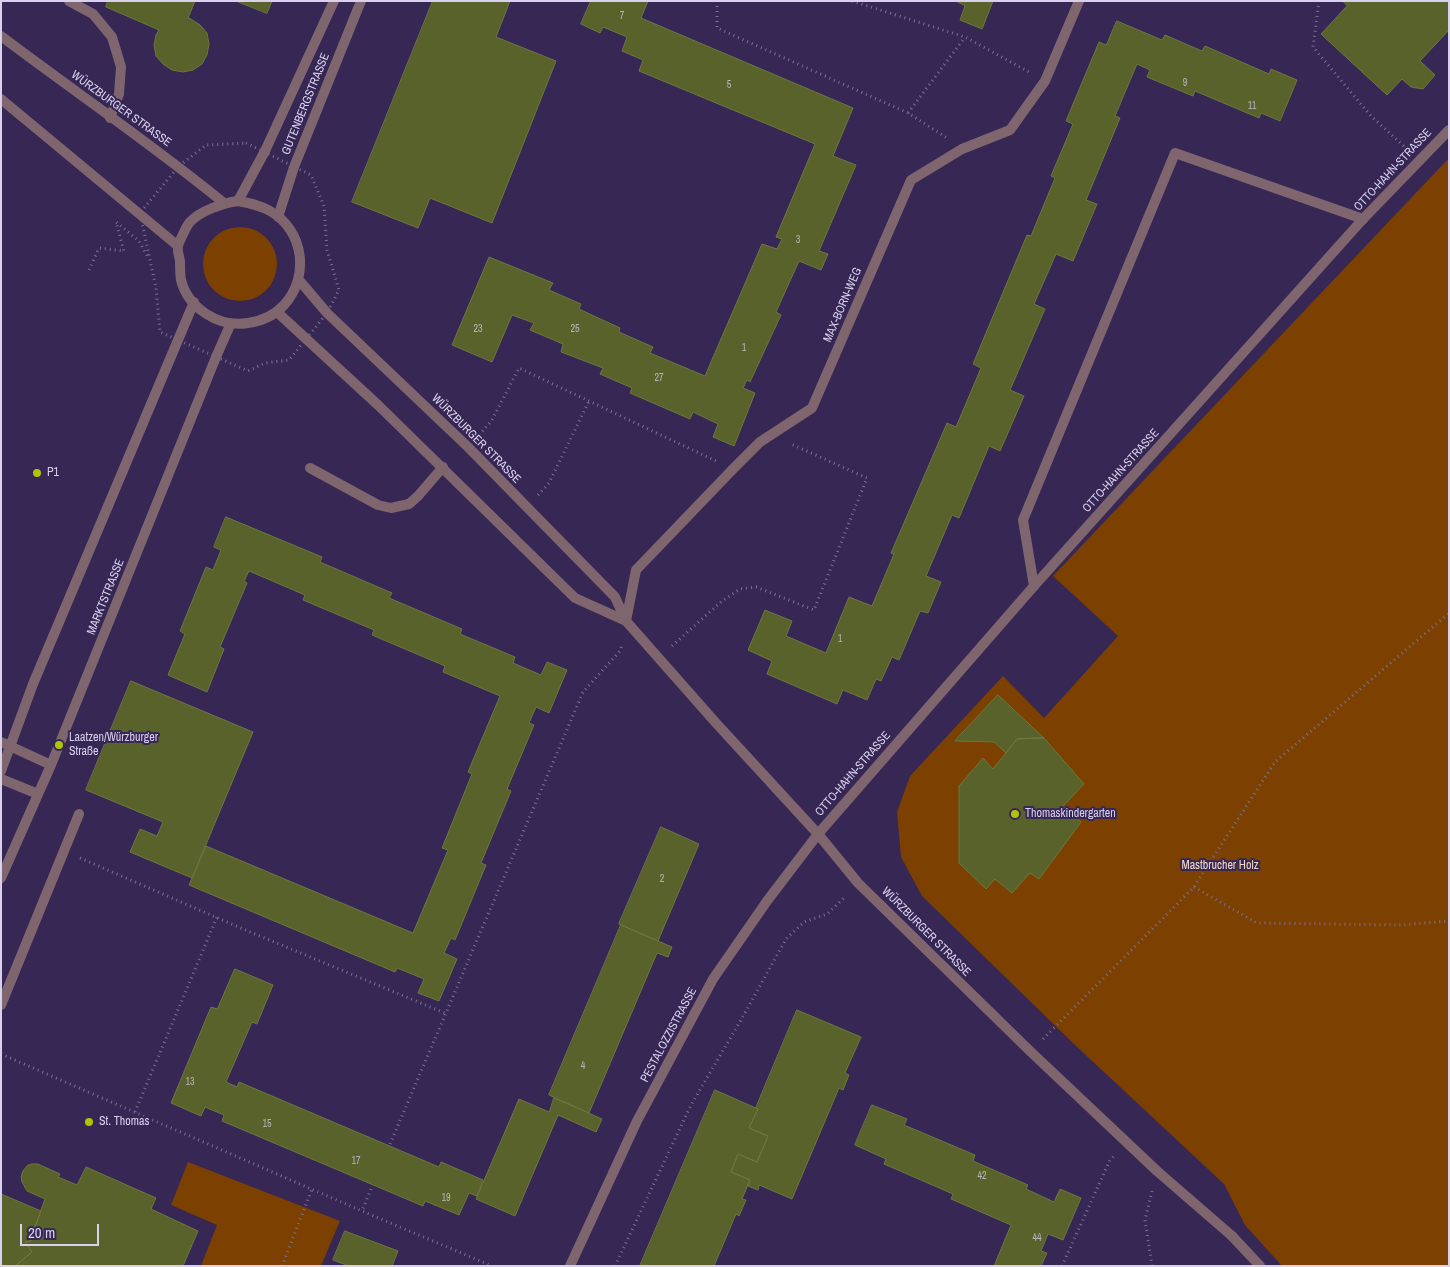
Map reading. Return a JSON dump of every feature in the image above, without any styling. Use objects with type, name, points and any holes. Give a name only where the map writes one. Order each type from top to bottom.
[{"type":"street","points":[[69,1],[93,14],[112,37],[121,67],[119,94],[110,118]]},
{"type":"street","name":"GUTENBERGSTRASSE","points":[[238,201],[265,151],[334,1]]},
{"type":"street","name":"GUTENBERGSTRASSE","points":[[278,217],[294,167],[361,1]]},
{"type":"street","name":"MAX-BORN-WEG","points":[[626,621],[636,570],[760,442],[812,408],[911,180],[962,149],[1010,130],[1045,81],[1079,1]]},
{"type":"street","name":"WÜRZBURGER STRASSE","points":[[1,36],[110,118],[179,166],[224,203]]},
{"type":"street","points":[[1,99],[178,246]]},
{"type":"street","name":"OTTO-HAHN-STRASSE","points":[[818,834],[1034,586],[1363,220],[1449,130]]},
{"type":"street","points":[[1034,586],[1022,520],[1176,153],[1363,220]]},
{"type":"street","points":[[238,201],[252,203],[271,211],[287,224],[297,242],[301,261],[299,280],[291,298],[277,312],[260,321],[241,325],[222,322],[204,313],[190,298],[181,280],[178,246],[190,222],[210,208],[238,201]]},
{"type":"street","name":"WÜRZBURGER STRASSE","points":[[299,280],[327,313],[468,447],[615,597],[626,621],[818,834],[858,883],[1031,1052],[1157,1170],[1232,1236],[1260,1266]]},
{"type":"street","points":[[1,771],[6,744],[194,302]]},
{"type":"street","name":"WÜRZBURGER STRASSE","points":[[277,312],[306,337],[443,467],[575,598],[626,621]]},
{"type":"street","name":"MARKTSTRASSE","points":[[1,878],[51,765],[231,323]]},
{"type":"street","points":[[310,468],[378,506],[391,508],[409,504],[443,467]]},
{"type":"street","points":[[6,744],[51,765]]},
{"type":"street","points":[[1,779],[38,794]]},
{"type":"street","points":[[1,1005],[79,814]]},
{"type":"street","name":"PESTALOZZISTRASSE","points":[[570,1266],[637,1121],[713,979],[767,901],[818,834]]},
{"type":"path","points":[[717,1],[717,28],[908,113],[962,149]]},
{"type":"path","points":[[852,1],[965,37],[1045,81]]},
{"type":"path","points":[[1319,1],[1313,47],[1371,116],[1419,160]]},
{"type":"path","points":[[908,113],[965,37]]},
{"type":"path","points":[[160,332],[152,264],[140,213],[179,166],[206,145],[246,143],[265,151],[311,175],[324,206],[327,250],[339,290],[327,313],[289,360],[265,363],[248,371]]},
{"type":"path","points":[[89,270],[99,248],[124,251],[116,222],[139,241],[152,264]]},
{"type":"path","points":[[468,447],[492,420],[519,368],[733,469]]},
{"type":"path","points":[[526,507],[549,483],[588,401]]},
{"type":"path","points":[[658,658],[722,600],[739,589],[756,587],[814,610],[867,478],[772,435]]},
{"type":"path","points":[[1031,1052],[1194,887],[1275,762],[1449,613]]},
{"type":"path","points":[[390,1144],[583,692],[620,651],[626,621]]},
{"type":"path","points":[[64,851],[447,1014]]},
{"type":"path","points":[[615,1266],[691,1105],[786,939],[804,922],[827,914],[858,883]]},
{"type":"path","points":[[1194,887],[1257,923],[1401,925],[1449,921]]},
{"type":"path","points":[[135,1112],[217,917]]},
{"type":"path","points":[[1,1054],[492,1266]]},
{"type":"path","points":[[1062,1266],[1110,1160],[1126,1141]]},
{"type":"path","points":[[1152,1266],[1145,1220],[1157,1170]]},
{"type":"path","points":[[362,1211],[371,1188]]},
{"type":"path","points":[[282,1266],[312,1189]]},
{"type":"green space","name":"Mastbrucher Holz","points":[[1449,158],[1449,1266],[1282,1266],[1245,1225],[1224,1184],[1075,1045],[922,896],[901,857],[897,812],[910,776],[1003,676],[1044,718],[1118,636],[1053,576]]},
{"type":"green space","points":[[233,227],[247,227],[261,233],[271,243],[277,257],[275,278],[261,295],[247,301],[233,301],[219,295],[209,285],[203,271],[203,257],[209,243],[219,233]]},
{"type":"green space","points":[[188,1162],[340,1221],[321,1266],[201,1266],[217,1225],[171,1205]]},
{"type":"building","points":[[108,1],[195,1],[188,18],[200,25],[207,33],[209,44],[207,55],[202,64],[193,70],[183,72],[172,70],[163,64],[156,56],[154,45],[159,30],[106,7]]},
{"type":"building","points":[[236,1],[272,1],[267,13]]},
{"type":"building","points":[[433,1],[510,1],[496,37],[556,61],[492,223],[430,198],[418,228],[352,202]]},
{"type":"building","points":[[591,1],[648,1],[641,18],[853,108],[833,156],[856,165],[819,251],[828,254],[821,270],[799,261],[776,312],[781,315],[750,382],[747,380],[743,388],[755,393],[734,446],[713,437],[718,424],[693,412],[690,419],[630,393],[632,388],[600,374],[603,368],[561,352],[563,344],[530,330],[534,323],[512,315],[492,362],[452,345],[489,257],[553,283],[549,290],[581,304],[579,309],[620,328],[619,332],[653,347],[650,353],[705,376],[762,244],[777,249],[782,239],[776,237],[815,144],[639,71],[643,60],[622,51],[627,37],[603,27],[600,33],[581,24]]},
{"type":"building","points":[[956,1],[993,1],[982,29],[960,20],[965,6]]},
{"type":"building","points":[[1343,1],[1449,1],[1449,30],[1420,61],[1435,75],[1423,89],[1411,87],[1402,79],[1387,95],[1321,34],[1347,6]]},
{"type":"building","points":[[1117,21],[1162,40],[1165,35],[1202,51],[1205,46],[1269,74],[1271,69],[1297,80],[1280,121],[1261,113],[1259,118],[1195,91],[1193,96],[1147,77],[1150,70],[1137,64],[1115,116],[1120,118],[1086,200],[1097,204],[1073,261],[1056,254],[1034,304],[1045,309],[1010,390],[1024,396],[1000,451],[989,446],[959,518],[952,515],[926,576],[941,582],[928,613],[920,611],[899,660],[892,657],[881,681],[876,679],[867,700],[843,690],[837,704],[767,674],[772,661],[748,650],[765,610],[792,621],[786,636],[826,653],[849,597],[872,606],[894,554],[891,553],[947,423],[956,427],[981,368],[973,364],[1027,235],[1031,236],[1055,178],[1051,176],[1073,124],[1066,121],[1099,42],[1106,45]]},
{"type":"building","points":[[226,517],[322,557],[320,562],[392,593],[389,598],[462,629],[460,634],[515,657],[513,663],[541,675],[547,662],[567,670],[549,713],[536,707],[529,723],[534,725],[507,789],[511,791],[481,863],[486,865],[455,940],[451,938],[444,953],[457,959],[439,1001],[418,993],[424,979],[397,968],[395,972],[189,885],[206,846],[413,933],[448,850],[442,848],[472,774],[468,772],[500,696],[443,672],[445,666],[372,635],[374,630],[303,600],[305,595],[249,571],[244,581],[247,583],[220,647],[224,649],[207,692],[168,675],[185,634],[180,631],[206,567],[213,570],[221,550],[214,547]]},
{"type":"building","points":[[131,681],[253,732],[192,878],[130,852],[140,829],[157,836],[163,822],[86,790]]},
{"type":"building","points":[[998,695],[1044,738],[1017,739],[1006,753],[994,742],[955,741]]},
{"type":"building","name":"Thomaskindergarten","points":[[1044,738],[1084,784],[1063,806],[1081,822],[1039,879],[1030,873],[1012,893],[995,879],[986,889],[959,863],[959,786],[983,758],[993,769],[1017,739]]},
{"type":"building","points":[[661,827],[699,844],[658,941],[619,924]]},
{"type":"building","points":[[621,925],[672,947],[668,957],[657,953],[589,1113],[549,1095]]},
{"type":"building","points":[[235,969],[273,985],[257,1024],[252,1022],[226,1082],[237,1087],[239,1082],[439,1167],[441,1162],[483,1180],[477,1196],[469,1193],[459,1215],[425,1201],[423,1206],[222,1121],[224,1115],[205,1107],[201,1116],[171,1103],[211,1007],[217,1009]]},
{"type":"building","points":[[797,1010],[861,1037],[845,1073],[849,1075],[843,1090],[839,1088],[792,1199],[759,1185],[758,1190],[748,1186],[750,1180],[731,1172],[738,1154],[757,1162],[768,1136],[749,1128]]},
{"type":"building","points":[[715,1090],[758,1109],[749,1128],[768,1136],[757,1162],[738,1154],[731,1172],[750,1180],[742,1199],[746,1200],[739,1216],[736,1214],[714,1266],[640,1266]]},
{"type":"building","points":[[554,1098],[602,1119],[596,1132],[558,1115],[515,1216],[476,1199],[519,1099],[549,1112]]},
{"type":"building","points":[[872,1105],[907,1119],[904,1125],[975,1155],[973,1161],[1028,1185],[1026,1189],[1054,1202],[1060,1189],[1081,1198],[1063,1240],[1048,1234],[1041,1251],[1047,1253],[1041,1266],[994,1266],[1011,1225],[951,1199],[953,1194],[884,1164],[886,1159],[855,1145]]},
{"type":"building","points":[[32,1164],[38,1164],[60,1174],[58,1177],[77,1185],[86,1167],[156,1198],[151,1209],[198,1231],[183,1266],[15,1266],[32,1252],[25,1242],[31,1241],[27,1230],[33,1232],[45,1199],[27,1191],[22,1182],[23,1171]]},
{"type":"building","points":[[1,1194],[41,1211],[33,1232],[27,1230],[31,1241],[25,1242],[32,1252],[15,1266],[1,1266]]},
{"type":"building","points":[[345,1231],[398,1251],[392,1266],[349,1266],[333,1260]]},
{"type":"place","name":"P1","points":[[37,473]]},
{"type":"place","name":"Laatzen/Würzburger Straße","points":[[59,745]]},
{"type":"place","name":"Thomaskindergarten","points":[[1015,814]]},
{"type":"place","name":"St. Thomas","points":[[89,1122]]}]
